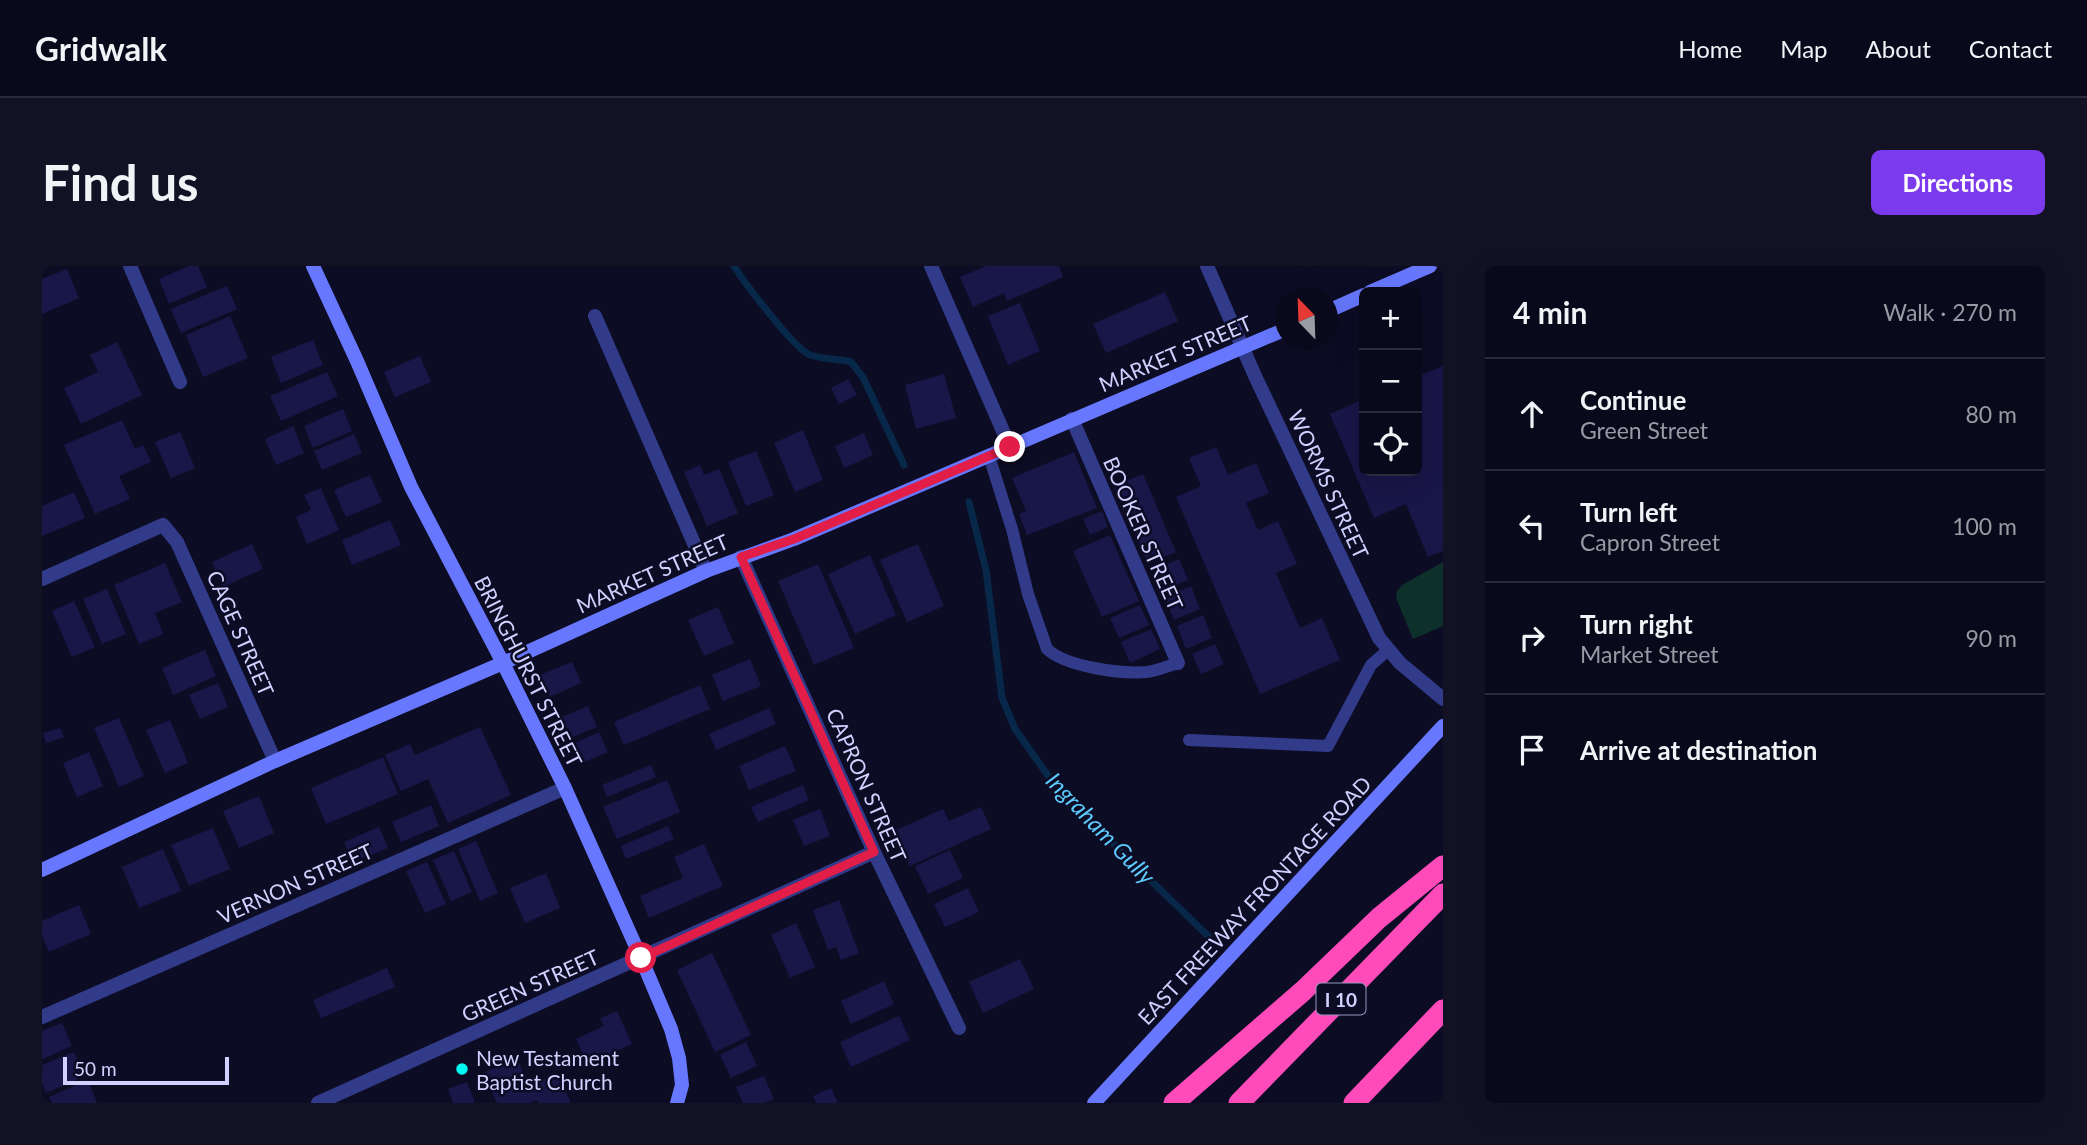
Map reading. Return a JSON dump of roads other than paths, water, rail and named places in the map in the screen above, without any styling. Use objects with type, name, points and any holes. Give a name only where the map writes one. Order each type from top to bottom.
[{"type":"highway","points":[[1174,1103],[1304,991],[1380,918],[1443,866]]},
{"type":"highway","name":"I 10","points":[[1239,1103],[1443,894]]},
{"type":"highway","points":[[1354,1103],[1443,1010]]},
{"type":"highway","points":[[1374,1103],[1419,1037]]},
{"type":"street","points":[[130,266],[180,382]]},
{"type":"street","name":"BRINGHURST STREET","points":[[313,266],[411,487],[565,789],[641,958],[671,1029],[679,1058],[682,1084],[677,1103]]},
{"type":"street","points":[[931,266],[1010,447]]},
{"type":"street","name":"WORMS STREET","points":[[1207,266],[1242,348],[1379,638],[1400,663],[1443,699]]},
{"type":"street","points":[[1382,287],[1430,266]]},
{"type":"street","points":[[1338,307],[1359,297]]},
{"type":"street","points":[[595,316],[706,571]]},
{"type":"street","name":"MARKET STREET","points":[[42,870],[275,761],[503,663],[706,571],[794,539],[1275,334]]},
{"type":"street","name":"BOOKER STREET","points":[[1072,419],[1178,663]]},
{"type":"street","name":"CAGE STREET","points":[[42,579],[163,525],[177,542],[275,761]]},
{"type":"street","name":"CAPRON STREET","points":[[741,557],[874,852],[959,1028]]},
{"type":"street","name":"EAST FREEWAY FRONTAGE ROAD","points":[[1097,1100],[1443,726]]},
{"type":"street","name":"VERNON STREET","points":[[42,1017],[565,789]]},
{"type":"street","name":"GREEN STREET","points":[[318,1103],[874,852]]},
{"type":"street","points":[[1086,1103],[1097,1100]]},
{"type":"lane","points":[[989,456],[1012,529],[1028,594],[1047,649],[1053,655],[1069,661],[1115,671],[1148,672],[1178,663]]},
{"type":"lane","points":[[1189,740],[1328,746],[1371,665],[1388,650]]},
{"type":"waterway","name":"Ingraham Gully","points":[[734,266],[769,313],[808,354],[851,362],[863,377],[904,465]]},
{"type":"waterway","name":"Ingraham Gully","points":[[969,502],[986,570],[1002,698],[1015,729],[1059,791],[1209,937]]},
{"type":"place","name":"New Testament Baptist Church","points":[[462,1069]]}]
